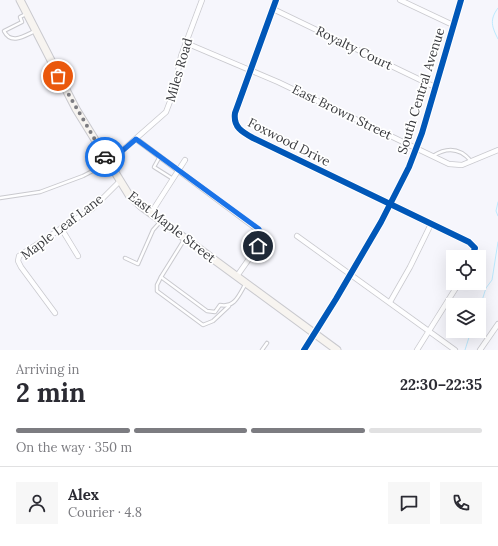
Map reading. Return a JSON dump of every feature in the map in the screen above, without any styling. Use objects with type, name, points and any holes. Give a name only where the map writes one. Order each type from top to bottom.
[{"type":"main road","name":"East Maple Street","points":[[20,0],[74,105],[119,182],[132,198],[150,213],[337,350]]},
{"type":"street","name":"Miles Road","points":[[108,163],[162,118],[170,106],[176,85],[179,62],[202,0]]},
{"type":"street","name":"Foxwood Drive","points":[[276,0],[235,113],[235,122],[241,132],[473,245],[474,250]]},
{"type":"street","points":[[400,0],[453,25]]},
{"type":"street","name":"South Central Avenue","points":[[304,350],[351,274],[391,204],[416,148],[461,0]]},
{"type":"street","name":"Royalty Court","points":[[273,9],[435,87]]},
{"type":"street","name":"East Brown Street","points":[[186,43],[251,69],[453,165],[462,165],[472,162],[498,150]]},
{"type":"street","points":[[136,139],[159,158],[259,229],[263,235],[263,239],[237,276]]},
{"type":"street","points":[[150,213],[179,172],[185,160]]},
{"type":"street","name":"Maple Leaf Lane","points":[[55,313],[23,271],[18,259],[21,254],[95,205],[119,182]]},
{"type":"street","points":[[390,302],[410,267],[431,224]]},
{"type":"street","points":[[61,228],[78,256]]},
{"type":"street","points":[[297,236],[455,350]]},
{"type":"street","points":[[417,350],[455,290]]},
{"type":"street","points":[[480,350],[498,324]]},
{"type":"lane","points":[[27,14],[20,17],[22,22],[4,31],[5,34],[8,37],[15,39],[35,30]]},
{"type":"lane","points":[[433,156],[440,151],[453,149],[466,155],[472,162]]},
{"type":"lane","points":[[159,158],[154,166],[173,180]]},
{"type":"lane","points":[[0,198],[40,192],[83,176],[108,163]]},
{"type":"lane","points":[[125,258],[138,264],[153,230],[162,221]]},
{"type":"lane","points":[[186,238],[161,277],[157,285],[157,292],[203,326],[213,321],[232,305],[246,283]]},
{"type":"lane","points":[[161,277],[207,311],[215,312],[220,304],[229,306]]},
{"type":"lane","points":[[262,350],[267,343]]},
{"type":"waterway","points":[[498,8],[492,20],[494,31],[498,39]]},
{"type":"waterway","points":[[498,202],[496,211],[498,216]]},
{"type":"waterway","points":[[483,298],[486,288],[492,280],[498,242]]},
{"type":"waterway","points":[[465,350],[469,338]]},
{"type":"cycle path","points":[[276,0],[235,113],[235,122],[239,128],[245,134],[253,138],[469,242],[475,248],[474,250]]},
{"type":"cycle path","points":[[304,350],[381,222],[409,167],[422,133],[461,0]]},
{"type":"way so far","points":[[58,76],[105,157]]},
{"type":"route","points":[[105,157],[108,163],[136,139],[144,147],[223,205],[259,229],[263,235],[263,239],[258,246]]}]
